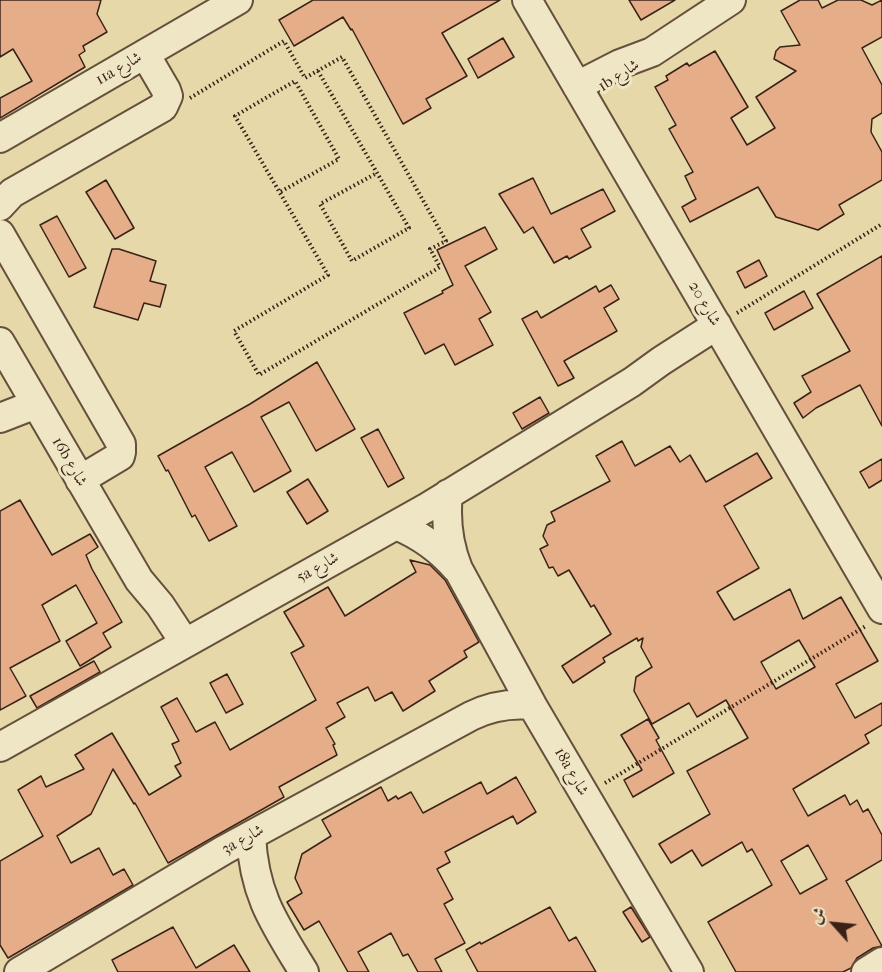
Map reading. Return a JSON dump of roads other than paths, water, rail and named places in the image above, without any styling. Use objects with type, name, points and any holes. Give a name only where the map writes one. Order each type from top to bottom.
[{"type":"street","name":"شارع 20","points":[[526,0],[721,332],[877,616]]},
{"type":"street","name":"1b شارع","points":[[580,92],[626,74],[652,52],[731,0]]},
{"type":"street","name":"11a شارع","points":[[0,138],[145,54],[192,12],[227,2]]},
{"type":"street","points":[[0,206],[12,193],[158,111],[166,102],[166,90],[145,54]]},
{"type":"street","points":[[0,234],[121,444],[120,456],[80,480]]},
{"type":"street","name":"5a شارع","points":[[0,747],[396,525],[632,382],[666,369],[721,332]]},
{"type":"street","name":"16b شارع","points":[[0,342],[139,580],[148,612],[176,648]]},
{"type":"street","points":[[0,399],[30,393]]},
{"type":"street","points":[[0,418],[30,393]]},
{"type":"street","name":"18a شارع","points":[[448,494],[447,525],[452,555],[458,569],[532,705],[689,972]]},
{"type":"street","name":"18a شارع","points":[[396,525],[423,538],[458,569]]},
{"type":"street","name":"3a شارع","points":[[471,716],[493,690],[508,660]]},
{"type":"street","name":"3a شارع","points":[[19,972],[224,850],[482,710],[507,704],[532,705]]},
{"type":"street","points":[[251,836],[257,882],[267,911]]},
{"type":"street","points":[[224,850],[243,882],[267,911],[304,972]]},
{"type":"street","points":[[866,972],[882,962]]}]
